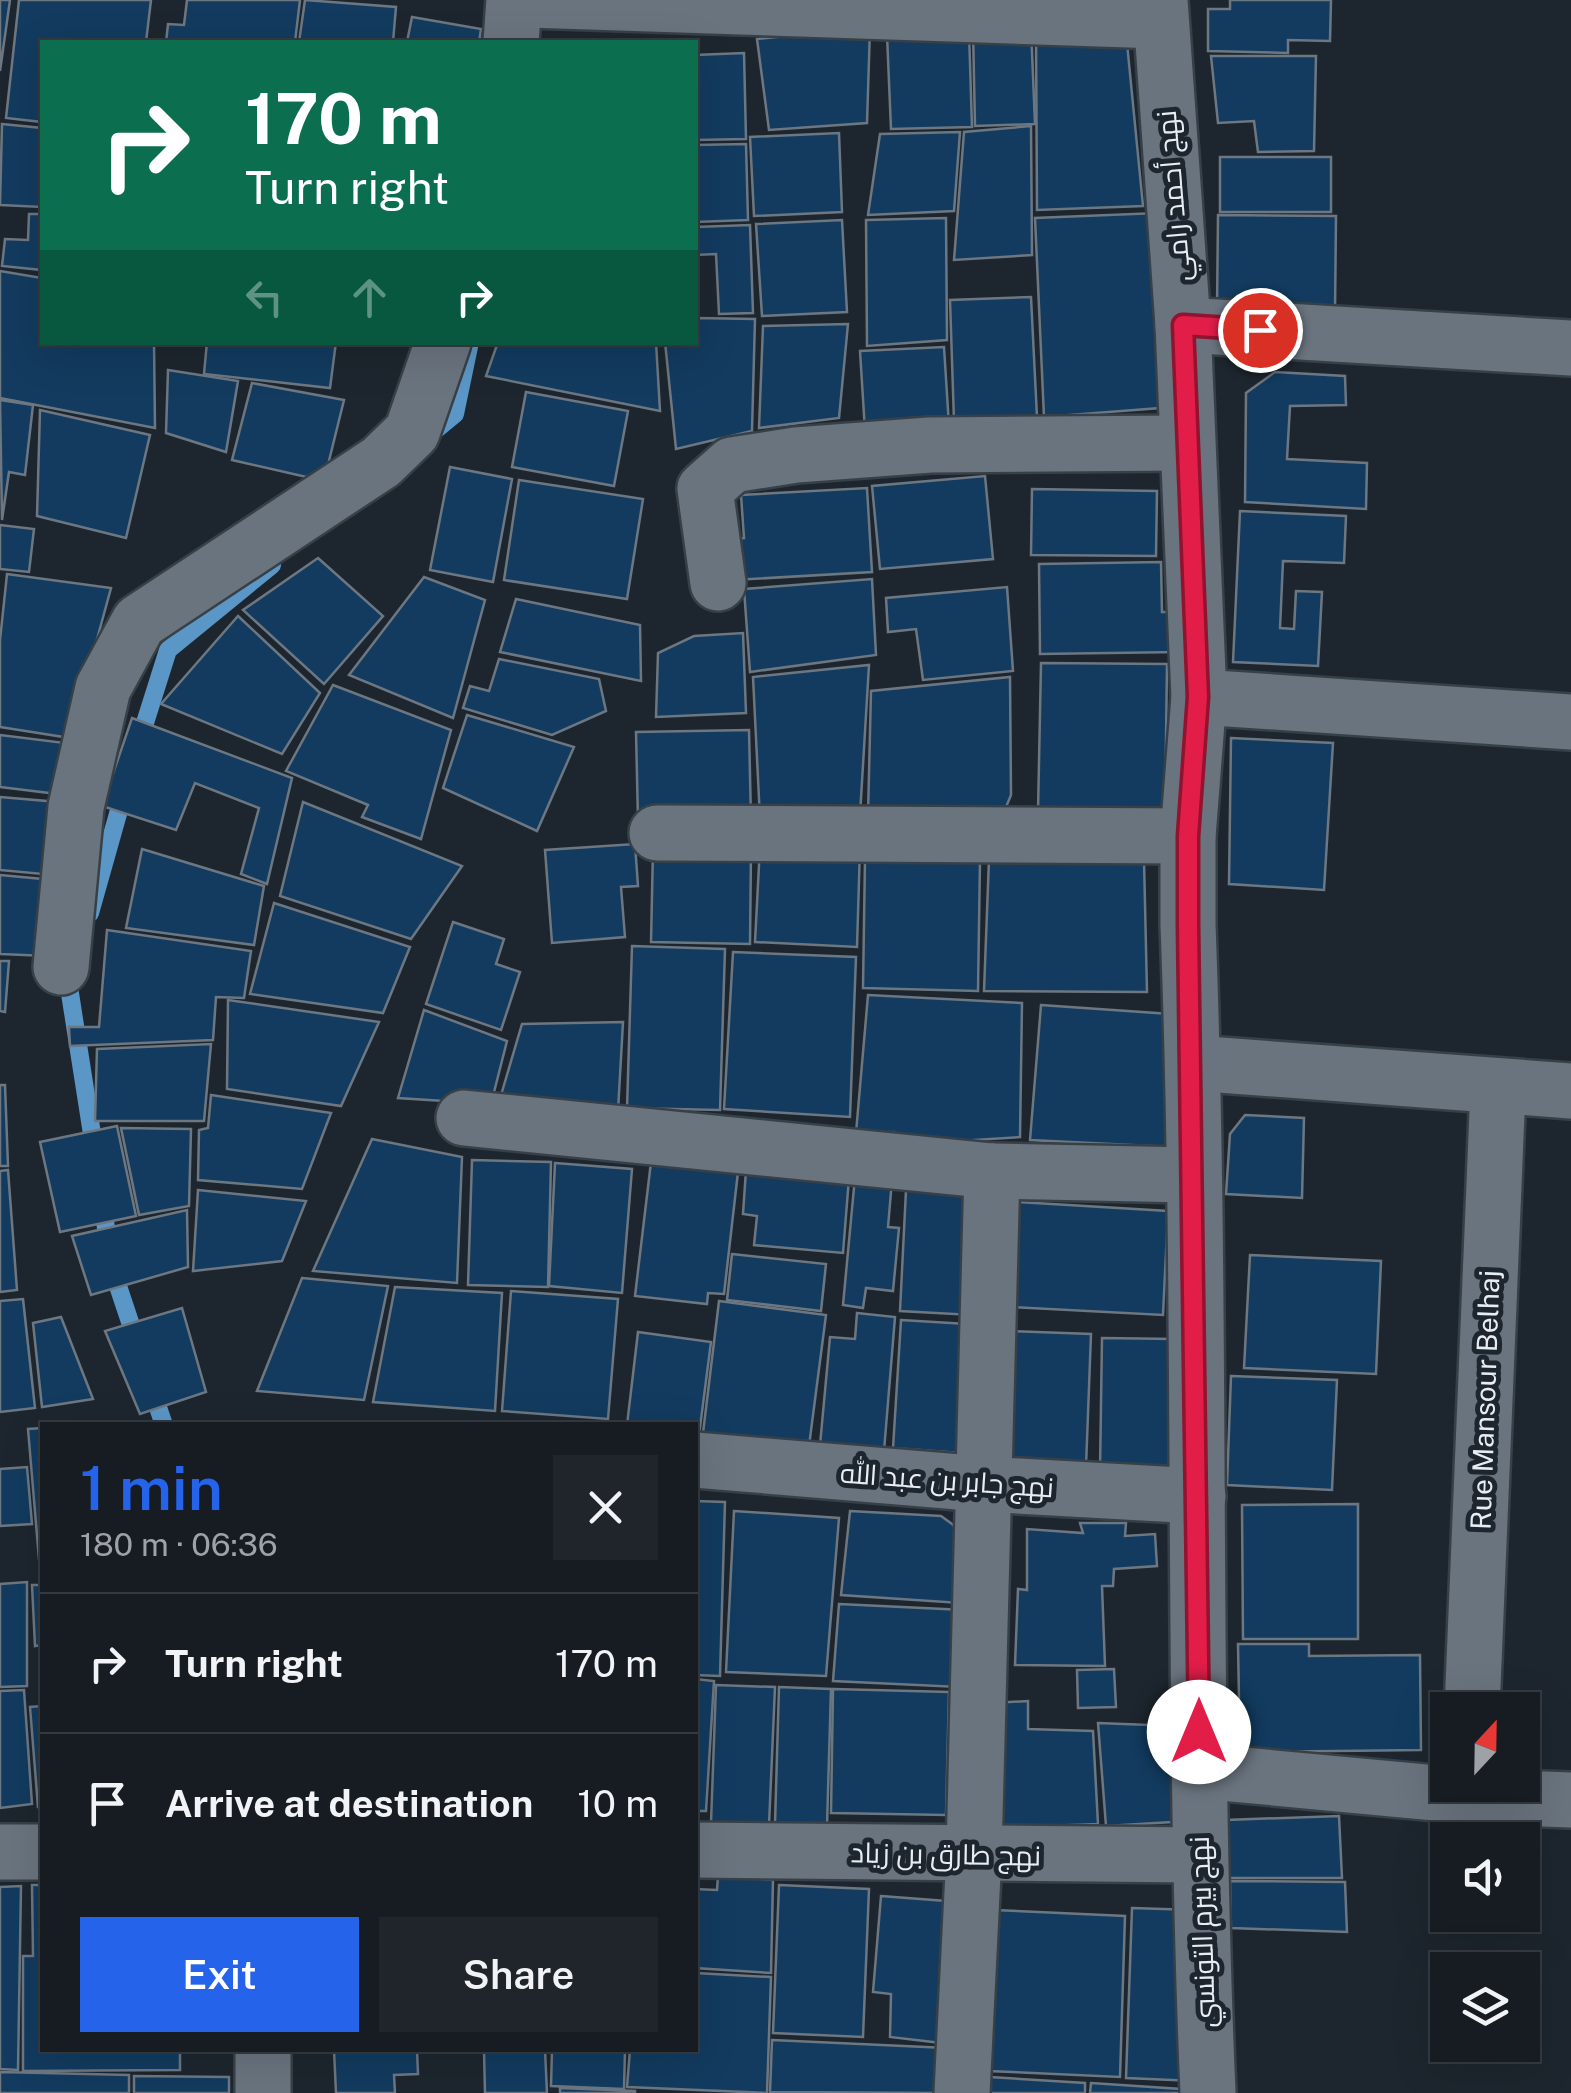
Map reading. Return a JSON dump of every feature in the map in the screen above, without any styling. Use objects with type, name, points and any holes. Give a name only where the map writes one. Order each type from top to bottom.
[{"type":"street","points":[[510,40],[514,0]]},
{"type":"street","points":[[529,0],[1160,11]]},
{"type":"street","name":"نهج أحمد رامي","points":[[1160,11],[1183,325],[1198,697],[1188,836],[1200,1771]]},
{"type":"street","points":[[1183,325],[1571,348]]},
{"type":"street","points":[[61,967],[76,807],[102,688],[140,622],[381,462],[412,432],[441,345]]},
{"type":"street","points":[[718,584],[705,488],[732,465],[796,455],[930,445],[1186,443]]},
{"type":"street","points":[[1198,697],[1571,722]]},
{"type":"street","points":[[658,833],[1188,836]]},
{"type":"street","points":[[1193,1064],[1498,1089],[1571,1091]]},
{"type":"street","name":"Rue Mansour Belhaj","points":[[1473,1692],[1498,1089]]},
{"type":"street","points":[[464,1118],[992,1170],[1192,1176]]},
{"type":"street","points":[[962,2093],[974,1854],[992,1170]]},
{"type":"street","name":"نهج جابر بن عبد الله","points":[[698,1460],[983,1484],[1198,1496]]},
{"type":"street","points":[[1200,1771],[1430,1788]]},
{"type":"street","name":"نهج بيرم التونسي","points":[[1200,1771],[1198,1855],[1208,2093]]},
{"type":"street","points":[[1540,1797],[1571,1800]]},
{"type":"street","name":"نهج طارق بن زياد","points":[[698,1850],[1198,1855]]},
{"type":"street","points":[[0,1852],[40,1852]]},
{"type":"street","points":[[262,2052],[263,2093]]},
{"type":"building","points":[[0,0],[10,0],[0,71]]},
{"type":"building","points":[[19,0],[151,0],[146,40],[40,40],[40,122],[6,118]]},
{"type":"building","points":[[187,0],[300,0],[295,40],[166,40],[168,24],[184,25]]},
{"type":"building","points":[[305,0],[396,7],[393,40],[299,40]]},
{"type":"building","points":[[1230,0],[1331,0],[1330,41],[1288,40],[1288,53],[1208,51],[1208,9],[1230,9]]},
{"type":"building","points":[[412,17],[481,29],[479,40],[407,40]]},
{"type":"building","points":[[870,28],[867,123],[769,130],[757,39]]},
{"type":"building","points":[[1031,28],[1035,124],[975,126],[973,30]]},
{"type":"building","points":[[969,32],[972,127],[891,129],[887,35]]},
{"type":"building","points":[[1126,33],[1143,206],[1037,210],[1036,34]]},
{"type":"building","points":[[744,53],[746,139],[698,140],[698,55]]},
{"type":"building","points":[[1211,56],[1316,56],[1314,151],[1258,152],[1254,121],[1218,123]]},
{"type":"building","points":[[2,124],[40,128],[40,207],[0,205]]},
{"type":"building","points":[[1031,126],[1032,255],[954,260],[964,132]]},
{"type":"building","points":[[960,132],[954,211],[868,215],[880,134]]},
{"type":"building","points":[[839,133],[842,212],[754,216],[750,137]]},
{"type":"building","points":[[746,144],[748,220],[698,222],[698,145]]},
{"type":"building","points":[[1220,157],[1331,157],[1331,212],[1220,212]]},
{"type":"building","points":[[1158,213],[1160,408],[1044,417],[1035,218]]},
{"type":"building","points":[[29,214],[40,214],[40,270],[2,266],[5,239],[28,240]]},
{"type":"building","points":[[1218,215],[1336,216],[1335,314],[1217,308]]},
{"type":"building","points":[[946,218],[947,340],[867,346],[866,220]]},
{"type":"building","points":[[842,220],[847,312],[762,316],[756,224]]},
{"type":"building","points":[[750,225],[753,313],[719,314],[716,254],[698,255],[698,227]]},
{"type":"building","points":[[0,271],[40,278],[40,345],[154,345],[155,428],[0,398]]},
{"type":"building","points":[[1031,297],[1037,417],[954,421],[950,300]]},
{"type":"building","points":[[698,318],[755,319],[752,431],[676,449],[665,345],[698,345]]},
{"type":"building","points":[[848,324],[839,418],[759,428],[763,326]]},
{"type":"building","points":[[207,345],[336,345],[330,388],[204,374]]},
{"type":"building","points":[[497,345],[656,345],[660,411],[486,376]]},
{"type":"building","points":[[944,347],[949,426],[865,431],[860,351]]},
{"type":"building","points":[[168,370],[238,381],[226,452],[166,433]]},
{"type":"building","points":[[1275,372],[1345,376],[1346,405],[1290,406],[1287,459],[1367,463],[1366,509],[1245,502],[1246,393]]},
{"type":"building","points":[[252,383],[344,400],[324,481],[232,460]]},
{"type":"building","points":[[526,392],[628,411],[614,486],[512,467]]},
{"type":"building","points":[[0,400],[33,405],[25,475],[9,472],[2,520]]},
{"type":"building","points":[[40,410],[150,435],[126,538],[37,516]]},
{"type":"building","points":[[450,467],[512,479],[493,582],[430,570]]},
{"type":"building","points":[[985,476],[993,559],[880,569],[872,486]]},
{"type":"building","points":[[519,480],[643,499],[627,599],[504,580]]},
{"type":"building","points":[[867,488],[872,572],[734,580],[732,539],[744,538],[741,495]]},
{"type":"building","points":[[1032,489],[1157,491],[1156,556],[1031,555]]},
{"type":"building","points":[[1240,511],[1346,516],[1344,563],[1283,561],[1280,628],[1294,629],[1296,591],[1322,592],[1318,666],[1233,662]]},
{"type":"building","points":[[0,525],[34,529],[29,572],[0,569]]},
{"type":"building","points":[[318,558],[383,616],[324,684],[243,610]]},
{"type":"building","points":[[1161,562],[1162,612],[1179,612],[1179,652],[1040,654],[1039,564]]},
{"type":"building","points":[[7,574],[111,588],[70,738],[0,727],[0,640]]},
{"type":"building","points":[[424,577],[485,600],[453,718],[349,675]]},
{"type":"building","points":[[872,579],[876,655],[750,672],[744,589]]},
{"type":"building","points":[[1007,587],[1013,671],[923,680],[916,629],[888,632],[886,598]]},
{"type":"building","points":[[516,599],[640,625],[641,681],[500,652]]},
{"type":"building","points":[[238,616],[320,693],[282,754],[161,704]]},
{"type":"building","points":[[743,633],[746,713],[656,717],[658,653],[694,636]]},
{"type":"building","points":[[499,659],[599,679],[606,711],[552,735],[463,708],[470,686],[489,691]]},
{"type":"building","points":[[1041,663],[1167,664],[1165,813],[1038,812]]},
{"type":"building","points":[[869,665],[860,815],[760,819],[753,677]]},
{"type":"building","points":[[1010,677],[1011,795],[1004,812],[868,815],[871,691]]},
{"type":"building","points":[[333,685],[451,730],[421,839],[362,817],[368,805],[286,771]]},
{"type":"building","points":[[467,715],[574,747],[537,831],[443,788]]},
{"type":"building","points":[[132,718],[292,778],[267,884],[241,874],[259,808],[195,783],[176,830],[102,806]]},
{"type":"building","points":[[749,730],[751,820],[638,821],[636,732]]},
{"type":"building","points":[[0,735],[73,744],[66,795],[0,787]]},
{"type":"building","points":[[1231,738],[1333,743],[1324,890],[1229,884]]},
{"type":"building","points":[[0,797],[58,802],[53,875],[0,870]]},
{"type":"building","points":[[303,802],[462,866],[411,939],[280,896]]},
{"type":"building","points":[[635,844],[638,886],[621,887],[625,937],[552,943],[545,850]]},
{"type":"building","points":[[760,846],[860,847],[857,947],[755,942]]},
{"type":"building","points":[[142,849],[264,886],[254,945],[126,928]]},
{"type":"building","points":[[653,849],[751,851],[750,944],[651,942]]},
{"type":"building","points":[[865,858],[980,860],[978,991],[863,988]]},
{"type":"building","points":[[989,859],[1144,860],[1147,992],[984,991]]},
{"type":"building","points":[[0,875],[53,880],[47,956],[0,954]]},
{"type":"building","points":[[274,903],[410,947],[383,1013],[250,994]]},
{"type":"building","points":[[453,922],[504,939],[496,964],[520,972],[501,1030],[426,1004]]},
{"type":"building","points":[[107,930],[251,951],[244,998],[216,997],[213,1040],[70,1046],[69,1027],[99,1027]]},
{"type":"building","points":[[632,946],[725,949],[720,1110],[627,1108]]},
{"type":"building","points":[[733,952],[856,957],[850,1117],[724,1109]]},
{"type":"building","points":[[0,961],[9,961],[5,1012],[0,1011]]},
{"type":"building","points":[[868,995],[1022,1003],[1020,1137],[895,1145],[894,1132],[856,1133]]},
{"type":"building","points":[[228,1000],[379,1022],[341,1106],[227,1089]]},
{"type":"building","points":[[1041,1005],[1170,1014],[1172,1147],[1030,1140]]},
{"type":"building","points":[[424,1010],[507,1041],[491,1104],[398,1098]]},
{"type":"building","points":[[623,1022],[618,1111],[499,1102],[522,1024]]},
{"type":"building","points":[[211,1044],[204,1121],[95,1121],[97,1049]]},
{"type":"building","points":[[0,1085],[5,1085],[8,1166],[0,1166]]},
{"type":"building","points":[[211,1095],[331,1113],[302,1189],[198,1180],[199,1130],[208,1128]]},
{"type":"building","points":[[1245,1115],[1304,1118],[1302,1198],[1226,1194],[1230,1134]]},
{"type":"building","points":[[117,1126],[136,1216],[60,1232],[40,1142]]},
{"type":"building","points":[[121,1128],[191,1129],[189,1206],[139,1215]]},
{"type":"building","points":[[372,1139],[462,1157],[457,1283],[313,1271]]},
{"type":"building","points":[[472,1160],[551,1162],[548,1287],[468,1285]]},
{"type":"building","points":[[651,1162],[738,1172],[724,1294],[708,1293],[707,1304],[635,1296]]},
{"type":"building","points":[[555,1163],[632,1169],[622,1293],[549,1286]]},
{"type":"building","points":[[8,1170],[17,1290],[0,1292],[0,1171]]},
{"type":"building","points":[[746,1170],[849,1178],[843,1253],[754,1245],[757,1216],[743,1214]]},
{"type":"building","points":[[855,1177],[892,1180],[888,1227],[899,1228],[893,1291],[866,1288],[863,1308],[843,1305]]},
{"type":"building","points":[[198,1190],[306,1201],[282,1261],[193,1271]]},
{"type":"building","points":[[906,1190],[978,1194],[972,1315],[900,1311]]},
{"type":"building","points":[[1018,1202],[1168,1211],[1163,1315],[1012,1307]]},
{"type":"building","points":[[187,1210],[188,1267],[91,1295],[72,1236]]},
{"type":"building","points":[[732,1254],[826,1264],[821,1311],[727,1300]]},
{"type":"building","points":[[1250,1255],[1381,1261],[1376,1374],[1244,1368]]},
{"type":"building","points":[[302,1278],[388,1286],[364,1400],[257,1391]]},
{"type":"building","points":[[395,1287],[502,1293],[495,1411],[373,1402]]},
{"type":"building","points":[[511,1291],[618,1299],[608,1419],[502,1411]]},
{"type":"building","points":[[23,1299],[35,1408],[0,1412],[0,1301]]},
{"type":"building","points":[[719,1301],[826,1315],[809,1446],[703,1433]]},
{"type":"building","points":[[182,1308],[206,1392],[140,1414],[105,1331]]},
{"type":"building","points":[[857,1313],[895,1317],[884,1451],[820,1445],[830,1337],[855,1339]]},
{"type":"building","points":[[61,1317],[93,1399],[42,1407],[33,1323]]},
{"type":"building","points":[[901,1320],[983,1325],[974,1454],[893,1448]]},
{"type":"building","points":[[1006,1331],[1091,1334],[1086,1467],[1002,1464]]},
{"type":"building","points":[[638,1332],[711,1342],[699,1435],[698,1422],[627,1422]]},
{"type":"building","points":[[1102,1338],[1175,1339],[1173,1472],[1100,1470]]},
{"type":"building","points":[[1231,1376],[1337,1380],[1332,1490],[1227,1485]]},
{"type":"building","points":[[40,1428],[40,1559],[39,1559],[28,1429]]},
{"type":"building","points":[[27,1467],[32,1524],[0,1526],[0,1469]]},
{"type":"building","points":[[698,1501],[725,1502],[720,1676],[698,1675]]},
{"type":"building","points":[[1358,1504],[1358,1639],[1243,1639],[1242,1505]]},
{"type":"building","points":[[734,1511],[839,1518],[826,1676],[726,1672]]},
{"type":"building","points":[[850,1511],[941,1516],[952,1524],[961,1534],[960,1603],[841,1595]]},
{"type":"building","points":[[1080,1523],[1126,1523],[1125,1536],[1155,1534],[1157,1566],[1114,1569],[1113,1586],[1102,1586],[1105,1666],[1015,1665],[1018,1589],[1027,1590],[1027,1529],[1083,1533]]},
{"type":"building","points":[[27,1582],[27,1686],[0,1687],[0,1584]]},
{"type":"building","points":[[32,1585],[40,1585],[40,1645],[35,1646]]},
{"type":"building","points":[[839,1604],[964,1610],[959,1687],[833,1681]]},
{"type":"building","points":[[1238,1644],[1309,1644],[1309,1656],[1420,1655],[1421,1750],[1240,1752]]},
{"type":"building","points":[[1114,1669],[1116,1707],[1078,1708],[1077,1670]]},
{"type":"building","points":[[698,1679],[714,1681],[706,1811],[698,1811]]},
{"type":"building","points":[[716,1685],[775,1687],[769,1825],[711,1823]]},
{"type":"building","points":[[779,1687],[831,1689],[827,1826],[775,1824]]},
{"type":"building","points":[[833,1689],[949,1692],[946,1815],[831,1813]]},
{"type":"building","points":[[24,1690],[32,1804],[0,1808],[0,1691]]},
{"type":"building","points":[[1028,1701],[1028,1729],[1093,1731],[1098,1824],[992,1828],[993,1703]]},
{"type":"building","points":[[40,1706],[40,1807],[38,1807],[30,1707]]},
{"type":"building","points":[[1098,1723],[1175,1726],[1172,1822],[1106,1826]]},
{"type":"building","points":[[1339,1816],[1342,1878],[1228,1878],[1226,1820]]},
{"type":"building","points":[[718,1876],[773,1880],[771,1973],[698,1968],[698,1889],[717,1890]]},
{"type":"building","points":[[1230,1881],[1345,1882],[1347,1932],[1231,1928]]},
{"type":"building","points":[[32,1885],[40,1885],[40,2052],[180,2052],[180,2070],[23,2071],[23,1956],[33,1956]]},
{"type":"building","points":[[779,1885],[869,1889],[863,2037],[773,2033]]},
{"type":"building","points":[[21,1886],[18,2070],[0,2069],[0,1887]]},
{"type":"building","points":[[881,1896],[959,1902],[950,2044],[890,2037],[891,1994],[873,1992]]},
{"type":"building","points":[[1132,1908],[1194,1910],[1195,2081],[1126,2078]]},
{"type":"building","points":[[994,1910],[1125,1916],[1120,2077],[988,2071]]},
{"type":"building","points":[[698,1973],[771,1977],[767,2093],[627,2087],[630,2052],[698,2052]]},
{"type":"building","points":[[772,2040],[947,2048],[945,2093],[770,2092]]},
{"type":"building","points":[[334,2052],[417,2052],[418,2074],[394,2075],[395,2093],[336,2093]]},
{"type":"building","points":[[484,2052],[545,2052],[547,2093],[485,2093]]},
{"type":"building","points":[[552,2052],[625,2052],[624,2089],[551,2086]]},
{"type":"building","points":[[0,2072],[129,2075],[129,2093],[0,2093]]},
{"type":"building","points":[[134,2076],[229,2077],[229,2093],[134,2093]]},
{"type":"building","points":[[974,2076],[1085,2083],[1085,2093],[973,2093]]},
{"type":"building","points":[[1091,2083],[1181,2089],[1181,2093],[1090,2093]]},
{"type":"building","points":[[560,2088],[635,2091],[635,2093],[560,2093]]},
{"type":"waterway","points":[[427,437],[455,414],[469,345]]},
{"type":"waterway","points":[[138,745],[168,650],[272,565]]},
{"type":"waterway","points":[[90,913],[125,789]]},
{"type":"waterway","points":[[74,972],[69,987],[95,1153]]},
{"type":"waterway","points":[[102,1199],[111,1265],[137,1343]]},
{"type":"waterway","points":[[151,1387],[163,1422]]},
{"type":"route","points":[[1199,1732],[1193,1064],[1188,925],[1188,836],[1198,697],[1183,325],[1260,330]]}]
